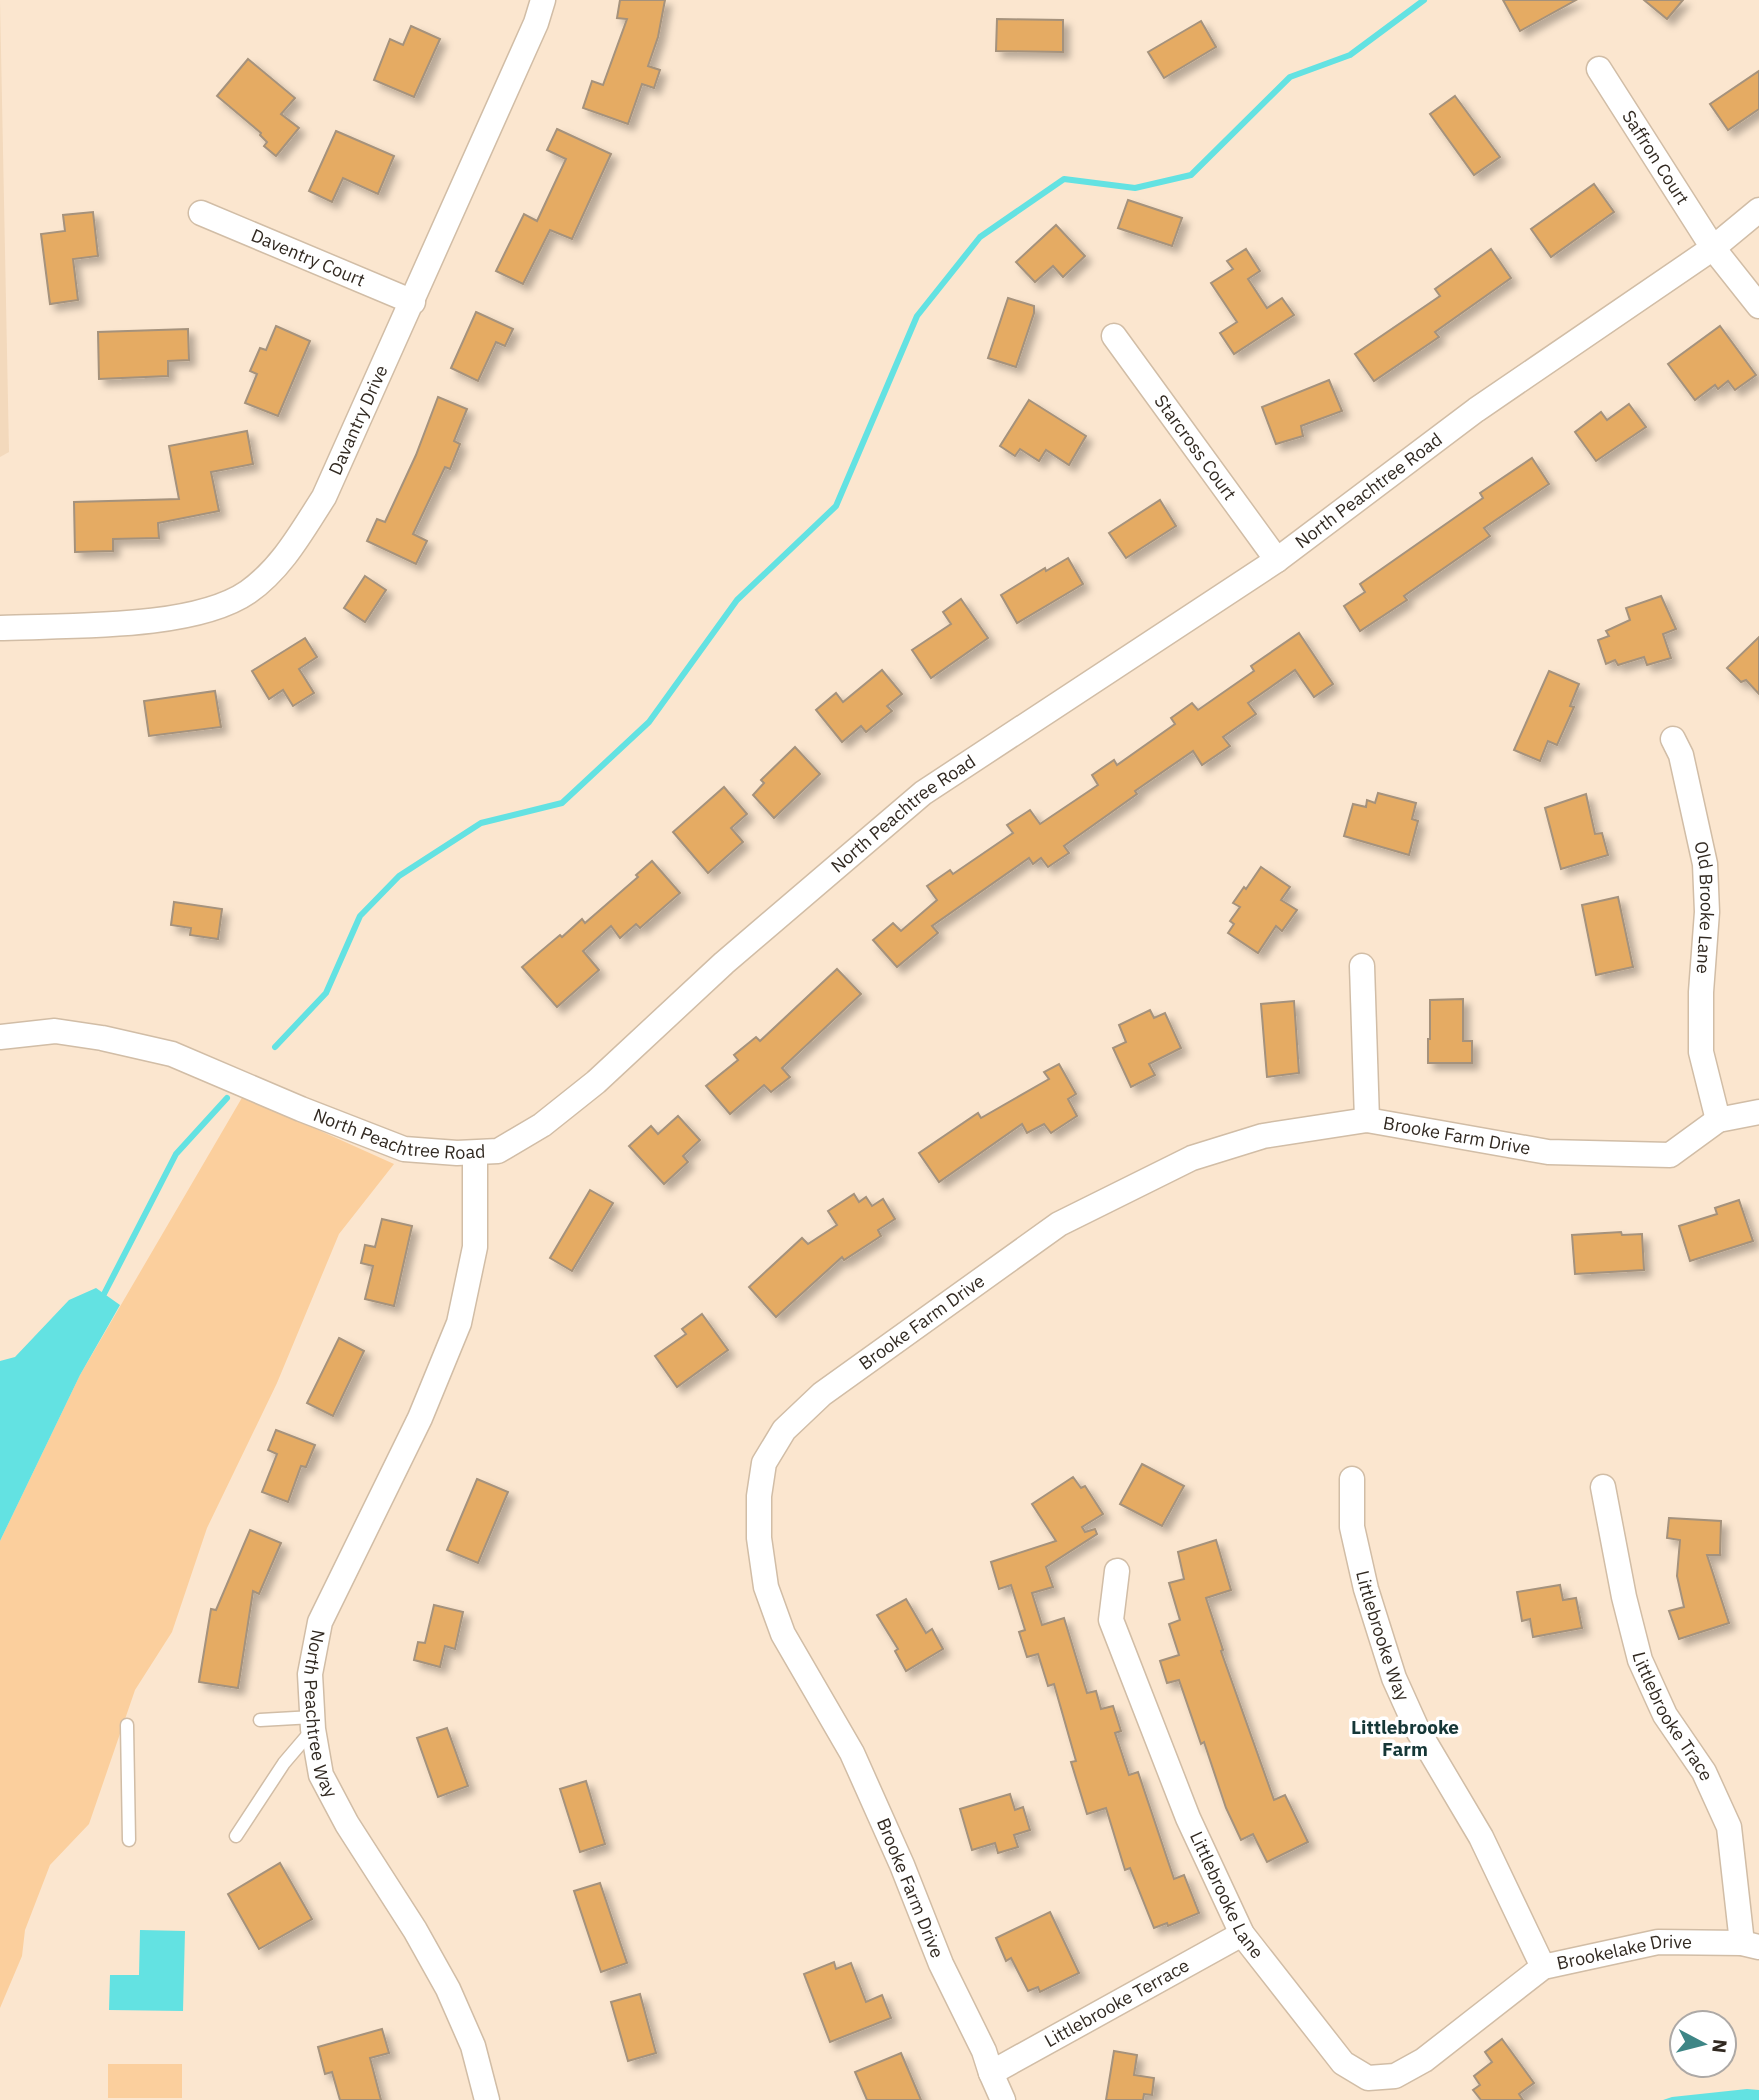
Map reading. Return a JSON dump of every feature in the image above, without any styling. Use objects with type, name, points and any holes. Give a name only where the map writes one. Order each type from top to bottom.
[{"type":"street","name":"Davantry Drive","points":[[0,628],[140,622],[180,617],[214,608],[247,593],[284,559],[324,497],[536,23],[543,0]]},
{"type":"street","name":"Saffron Court","points":[[1599,69],[1713,248],[1759,306]]},
{"type":"street","name":"North Peachtree Road","points":[[0,1037],[55,1031],[102,1038],[172,1054],[301,1110],[404,1149],[475,1153],[498,1151],[542,1125],[596,1082],[724,963],[923,793],[1277,560],[1476,410],[1713,248],[1759,210]]},
{"type":"street","name":"Daventry Court","points":[[201,213],[413,302]]},
{"type":"street","name":"Starcross Court","points":[[1114,336],[1277,560]]},
{"type":"street","name":"Old Brooke Lane","points":[[1673,739],[1681,755],[1705,864],[1707,912],[1701,992],[1701,1052],[1718,1120]]},
{"type":"street","points":[[1362,966],[1367,1120]]},
{"type":"street","name":"Brooke Farm Drive","points":[[1003,2100],[990,2073],[984,2051],[941,1964],[902,1865],[852,1753],[783,1634],[766,1587],[759,1538],[759,1496],[764,1463],[784,1430],[822,1394],[1059,1224],[1192,1158],[1263,1136],[1367,1120],[1548,1152],[1671,1155],[1718,1120],[1759,1112]]},
{"type":"street","name":"North Peachtree Way","points":[[475,1153],[475,1247],[459,1323],[420,1418],[320,1622],[310,1674],[313,1723],[321,1775],[347,1824],[415,1930],[448,1989],[473,2046],[487,2100]]},
{"type":"street","name":"Littlebrooke Way","points":[[1352,1479],[1352,1527],[1366,1589],[1394,1678],[1417,1729],[1481,1838],[1543,1967]]},
{"type":"street","name":"Littlebrooke Trace","points":[[1603,1487],[1624,1597],[1640,1660],[1665,1715],[1704,1772],[1729,1827],[1750,1945]]},
{"type":"street","name":"Littlebrooke Lane","points":[[1117,1571],[1111,1620],[1188,1818],[1242,1934],[1343,2063],[1368,2078],[1395,2076],[1424,2060],[1467,2027]]},
{"type":"street","name":"Littlebrooke Terrace","points":[[990,2073],[1242,1934]]},
{"type":"street","name":"Brookelake Drive","points":[[1467,2027],[1543,1967],[1658,1942],[1750,1945]]},
{"type":"lane","points":[[260,1720],[313,1723]]},
{"type":"lane","points":[[236,1836],[313,1723]]},
{"type":"lane","points":[[127,1725],[130,1840]]},
{"type":"shaded area","points":[[0,0],[9,452],[0,457]]},
{"type":"shaded area","points":[[243,1096],[394,1164],[339,1234],[277,1383],[207,1528],[172,1632],[135,1690],[89,1824],[50,1865],[25,1930],[22,1956],[0,2008],[0,1541],[80,1375]]},
{"type":"shaded area","points":[[108,2064],[182,2064],[182,2098],[108,2098]]},
{"type":"water","points":[[96,1288],[120,1305],[80,1375],[0,1541],[0,1361],[15,1357],[69,1300]]},
{"type":"water","points":[[140,1930],[185,1931],[183,2011],[109,2010],[110,1975],[139,1975]]},
{"type":"water","points":[[1759,2090],[1759,2100],[1663,2100],[1672,2097]]},
{"type":"building","points":[[620,0],[665,0],[658,37],[648,66],[660,70],[654,88],[642,84],[628,124],[583,108],[592,81],[603,85],[627,19],[617,18]]},
{"type":"building","points":[[1503,0],[1576,0],[1520,31]]},
{"type":"building","points":[[1644,0],[1683,0],[1667,19]]},
{"type":"building","points":[[997,19],[1063,20],[1063,52],[996,51]]},
{"type":"building","points":[[1201,21],[1216,47],[1164,78],[1148,52]]},
{"type":"building","points":[[411,26],[440,39],[414,97],[374,80],[390,39],[403,45]]},
{"type":"building","points":[[248,59],[295,98],[281,114],[299,128],[276,156],[264,146],[267,142],[261,133],[217,96]]},
{"type":"building","points":[[1759,71],[1759,109],[1728,130],[1710,104]]},
{"type":"building","points":[[1455,96],[1500,157],[1474,175],[1430,114]]},
{"type":"building","points":[[557,129],[611,154],[572,239],[550,230],[523,284],[496,271],[524,214],[537,221],[566,159],[547,150]]},
{"type":"building","points":[[336,131],[394,156],[378,194],[343,178],[332,202],[309,191]]},
{"type":"building","points":[[1594,184],[1614,212],[1551,257],[1531,229]]},
{"type":"building","points":[[1128,200],[1182,218],[1172,246],[1118,228]]},
{"type":"building","points":[[93,212],[98,256],[73,259],[78,300],[50,304],[41,234],[65,231],[63,215]]},
{"type":"building","points":[[1056,225],[1085,256],[1063,277],[1053,266],[1035,282],[1016,262]]},
{"type":"building","points":[[1246,249],[1260,271],[1248,279],[1267,308],[1282,298],[1294,315],[1234,354],[1220,333],[1237,322],[1211,283],[1233,269],[1227,261]]},
{"type":"building","points":[[1491,249],[1511,278],[1435,332],[1439,337],[1374,381],[1355,354],[1440,296],[1435,289]]},
{"type":"building","points":[[1008,298],[1034,306],[1016,367],[988,358]]},
{"type":"building","points":[[476,312],[513,329],[505,346],[496,342],[478,381],[451,368]]},
{"type":"building","points":[[276,326],[310,341],[278,416],[245,403],[257,374],[250,371],[260,348],[266,350]]},
{"type":"building","points":[[1720,326],[1756,375],[1735,390],[1728,381],[1718,389],[1715,385],[1695,400],[1668,364]]},
{"type":"building","points":[[188,329],[189,360],[168,361],[168,376],[99,379],[98,332]]},
{"type":"building","points":[[1329,380],[1342,411],[1301,426],[1303,436],[1276,444],[1262,407]]},
{"type":"building","points":[[438,397],[467,409],[454,441],[460,444],[450,469],[445,467],[413,534],[427,541],[416,564],[367,541],[377,519],[385,522],[416,455]]},
{"type":"building","points":[[1029,400],[1086,436],[1069,465],[1046,450],[1039,461],[1020,449],[1015,456],[1000,446]]},
{"type":"building","points":[[1629,404],[1646,427],[1596,461],[1575,432],[1601,412],[1607,420]]},
{"type":"building","points":[[247,431],[253,464],[211,472],[219,511],[158,523],[159,538],[113,539],[113,551],[75,552],[74,502],[179,499],[169,446]]},
{"type":"building","points":[[1532,458],[1549,484],[1484,528],[1490,536],[1404,596],[1407,600],[1360,631],[1344,606],[1365,592],[1360,584],[1483,498],[1480,493]]},
{"type":"building","points":[[1160,500],[1176,526],[1126,558],[1109,533]]},
{"type":"building","points":[[1068,558],[1083,584],[1017,623],[1001,595],[1045,568],[1046,571]]},
{"type":"building","points":[[365,576],[386,590],[365,622],[344,608]]},
{"type":"building","points":[[1661,596],[1676,629],[1663,634],[1671,658],[1647,665],[1644,657],[1618,665],[1615,660],[1606,664],[1598,640],[1609,636],[1606,631],[1630,620],[1626,608]]},
{"type":"building","points":[[961,599],[988,638],[931,678],[912,650],[951,624],[943,612]]},
{"type":"building","points":[[1299,633],[1333,684],[1314,697],[1295,670],[1248,703],[1256,714],[1223,737],[1230,746],[1202,765],[1193,751],[1135,791],[1137,794],[1064,846],[1069,853],[1048,867],[1041,858],[1033,864],[1029,858],[932,926],[938,933],[897,967],[873,940],[893,923],[901,931],[937,900],[927,886],[950,870],[953,874],[1013,833],[1007,825],[1030,810],[1040,824],[1098,785],[1092,775],[1114,760],[1117,765],[1175,724],[1171,718],[1192,703],[1198,710],[1254,671],[1251,666]]},
{"type":"building","points":[[1759,637],[1759,694],[1746,680],[1741,682],[1727,668]]},
{"type":"building","points":[[305,638],[317,657],[299,669],[314,693],[293,706],[283,690],[269,699],[252,671]]},
{"type":"building","points":[[882,670],[902,694],[887,706],[892,711],[866,732],[861,726],[842,742],[816,710],[836,693],[843,702]]},
{"type":"building","points":[[1549,671],[1579,684],[1570,706],[1574,707],[1557,745],[1548,741],[1540,761],[1514,750]]},
{"type":"building","points":[[215,691],[221,727],[149,736],[144,701]]},
{"type":"building","points":[[795,747],[820,774],[774,818],[753,795],[764,783],[761,780]]},
{"type":"building","points":[[724,787],[747,814],[731,828],[743,842],[708,873],[673,832]]},
{"type":"building","points":[[1378,793],[1416,803],[1412,819],[1418,821],[1409,855],[1344,836],[1353,804],[1366,807],[1367,800],[1375,803]]},
{"type":"building","points":[[1586,794],[1595,834],[1602,833],[1608,855],[1561,869],[1545,808]]},
{"type":"building","points":[[652,861],[680,893],[640,928],[636,924],[620,938],[611,926],[583,951],[599,970],[557,1007],[522,967],[582,919],[585,923],[638,877],[636,875]]},
{"type":"building","points":[[1261,867],[1290,887],[1281,900],[1297,910],[1282,931],[1276,926],[1258,953],[1228,933],[1234,924],[1230,921],[1240,907],[1233,903]]},
{"type":"building","points":[[1618,897],[1633,967],[1596,975],[1582,905]]},
{"type":"building","points":[[174,902],[222,909],[218,939],[190,935],[191,928],[171,925]]},
{"type":"building","points":[[837,969],[861,994],[782,1068],[790,1077],[771,1092],[764,1085],[730,1114],[706,1086],[738,1060],[734,1055],[756,1037],[760,1041]]},
{"type":"building","points":[[1463,999],[1463,1041],[1472,1041],[1472,1063],[1428,1063],[1430,1000]]},
{"type":"building","points":[[1294,1001],[1299,1073],[1267,1077],[1261,1004]]},
{"type":"building","points":[[1150,1010],[1154,1018],[1165,1013],[1181,1048],[1149,1064],[1155,1075],[1131,1087],[1113,1048],[1126,1042],[1119,1025]]},
{"type":"building","points":[[1059,1064],[1076,1094],[1068,1099],[1077,1116],[1051,1133],[1044,1124],[1027,1133],[1022,1124],[939,1182],[919,1153],[978,1113],[981,1118],[1049,1079],[1044,1072]]},
{"type":"building","points":[[678,1116],[700,1140],[683,1156],[688,1162],[664,1184],[629,1146],[651,1126],[658,1134]]},
{"type":"building","points":[[590,1190],[613,1203],[572,1271],[550,1258]]},
{"type":"building","points":[[854,1194],[859,1202],[866,1197],[872,1206],[883,1199],[895,1219],[878,1230],[881,1236],[844,1260],[842,1257],[776,1317],[749,1287],[802,1238],[808,1244],[837,1225],[828,1211]]},
{"type":"building","points":[[1739,1200],[1753,1241],[1690,1261],[1679,1226],[1717,1214],[1715,1208]]},
{"type":"building","points":[[382,1219],[412,1226],[394,1306],[365,1299],[373,1266],[361,1263],[365,1245],[375,1247]]},
{"type":"building","points":[[1621,1232],[1622,1235],[1642,1234],[1644,1270],[1575,1274],[1572,1235]]},
{"type":"building","points":[[702,1314],[728,1350],[677,1387],[655,1356],[686,1334],[682,1329]]},
{"type":"building","points":[[339,1338],[364,1351],[333,1416],[307,1403]]},
{"type":"building","points":[[276,1430],[315,1445],[306,1467],[301,1466],[288,1502],[262,1492],[277,1454],[268,1450]]},
{"type":"building","points":[[1142,1464],[1184,1486],[1162,1526],[1120,1504]]},
{"type":"building","points":[[1073,1477],[1081,1488],[1085,1486],[1103,1514],[1082,1527],[1085,1532],[1095,1529],[1097,1534],[1046,1567],[1053,1587],[1032,1593],[1042,1625],[1064,1618],[1087,1693],[1096,1691],[1101,1709],[1113,1706],[1121,1731],[1115,1733],[1129,1775],[1138,1772],[1174,1879],[1184,1875],[1199,1913],[1168,1926],[1167,1923],[1154,1928],[1130,1868],[1125,1870],[1106,1808],[1087,1814],[1071,1762],[1076,1761],[1054,1684],[1048,1686],[1038,1654],[1027,1657],[1019,1632],[1025,1630],[1011,1585],[999,1589],[991,1562],[1056,1541],[1032,1504]]},
{"type":"building","points":[[477,1479],[508,1492],[478,1563],[447,1550]]},
{"type":"building","points":[[1669,1518],[1721,1521],[1720,1555],[1707,1555],[1729,1623],[1679,1639],[1669,1611],[1684,1607],[1677,1576],[1680,1540],[1667,1538]]},
{"type":"building","points":[[250,1530],[281,1543],[259,1594],[253,1591],[238,1688],[199,1682],[211,1609],[216,1610]]},
{"type":"building","points":[[1216,1540],[1231,1590],[1206,1598],[1223,1650],[1221,1651],[1274,1800],[1285,1795],[1308,1842],[1267,1862],[1253,1834],[1241,1840],[1226,1808],[1204,1742],[1201,1744],[1179,1680],[1167,1683],[1160,1661],[1179,1655],[1169,1624],[1180,1620],[1169,1583],[1184,1579],[1178,1552]]},
{"type":"building","points":[[1560,1585],[1563,1600],[1576,1598],[1582,1628],[1533,1637],[1530,1619],[1522,1621],[1517,1592]]},
{"type":"building","points":[[906,1599],[926,1633],[932,1629],[943,1649],[906,1671],[895,1651],[898,1649],[877,1615]]},
{"type":"building","points":[[434,1605],[463,1612],[455,1649],[445,1646],[440,1667],[414,1660],[418,1642],[425,1643]]},
{"type":"building","points":[[447,1728],[468,1786],[438,1797],[417,1738]]},
{"type":"building","points":[[586,1781],[605,1844],[580,1852],[560,1789]]},
{"type":"building","points":[[1010,1794],[1015,1810],[1023,1807],[1030,1830],[1014,1835],[1018,1847],[998,1853],[995,1843],[972,1850],[960,1809]]},
{"type":"building","points":[[280,1863],[312,1919],[259,1949],[228,1894]]},
{"type":"building","points":[[600,1883],[627,1963],[601,1972],[574,1891]]},
{"type":"building","points":[[1050,1912],[1079,1973],[1040,1992],[1038,1987],[1028,1991],[1011,1958],[1006,1961],[996,1938]]},
{"type":"building","points":[[834,1962],[836,1969],[851,1963],[866,2002],[882,1995],[891,2018],[830,2042],[804,1974]]},
{"type":"building","points":[[640,1994],[656,2053],[628,2061],[611,2002]]},
{"type":"building","points":[[382,2029],[389,2053],[370,2058],[381,2100],[340,2100],[332,2072],[325,2074],[318,2047]]},
{"type":"building","points":[[1502,2039],[1534,2083],[1519,2094],[1523,2100],[1481,2100],[1473,2090],[1480,2085],[1474,2076],[1492,2062],[1485,2052]]},
{"type":"building","points":[[1114,2051],[1137,2055],[1134,2075],[1154,2078],[1152,2095],[1144,2094],[1143,2100],[1106,2100]]},
{"type":"building","points":[[901,2053],[921,2100],[867,2100],[855,2072]]},
{"type":"waterway","points":[[275,1047],[326,993],[360,916],[399,876],[481,823],[562,803],[649,722],[737,600],[836,506],[917,316],[980,237],[1064,179],[1135,188],[1191,175],[1290,77],[1350,55],[1424,0]]},
{"type":"waterway","points":[[104,1294],[176,1154],[227,1098]]},
{"type":"district","name":"Littlebrooke Farm","points":[[1405,1738]]}]
